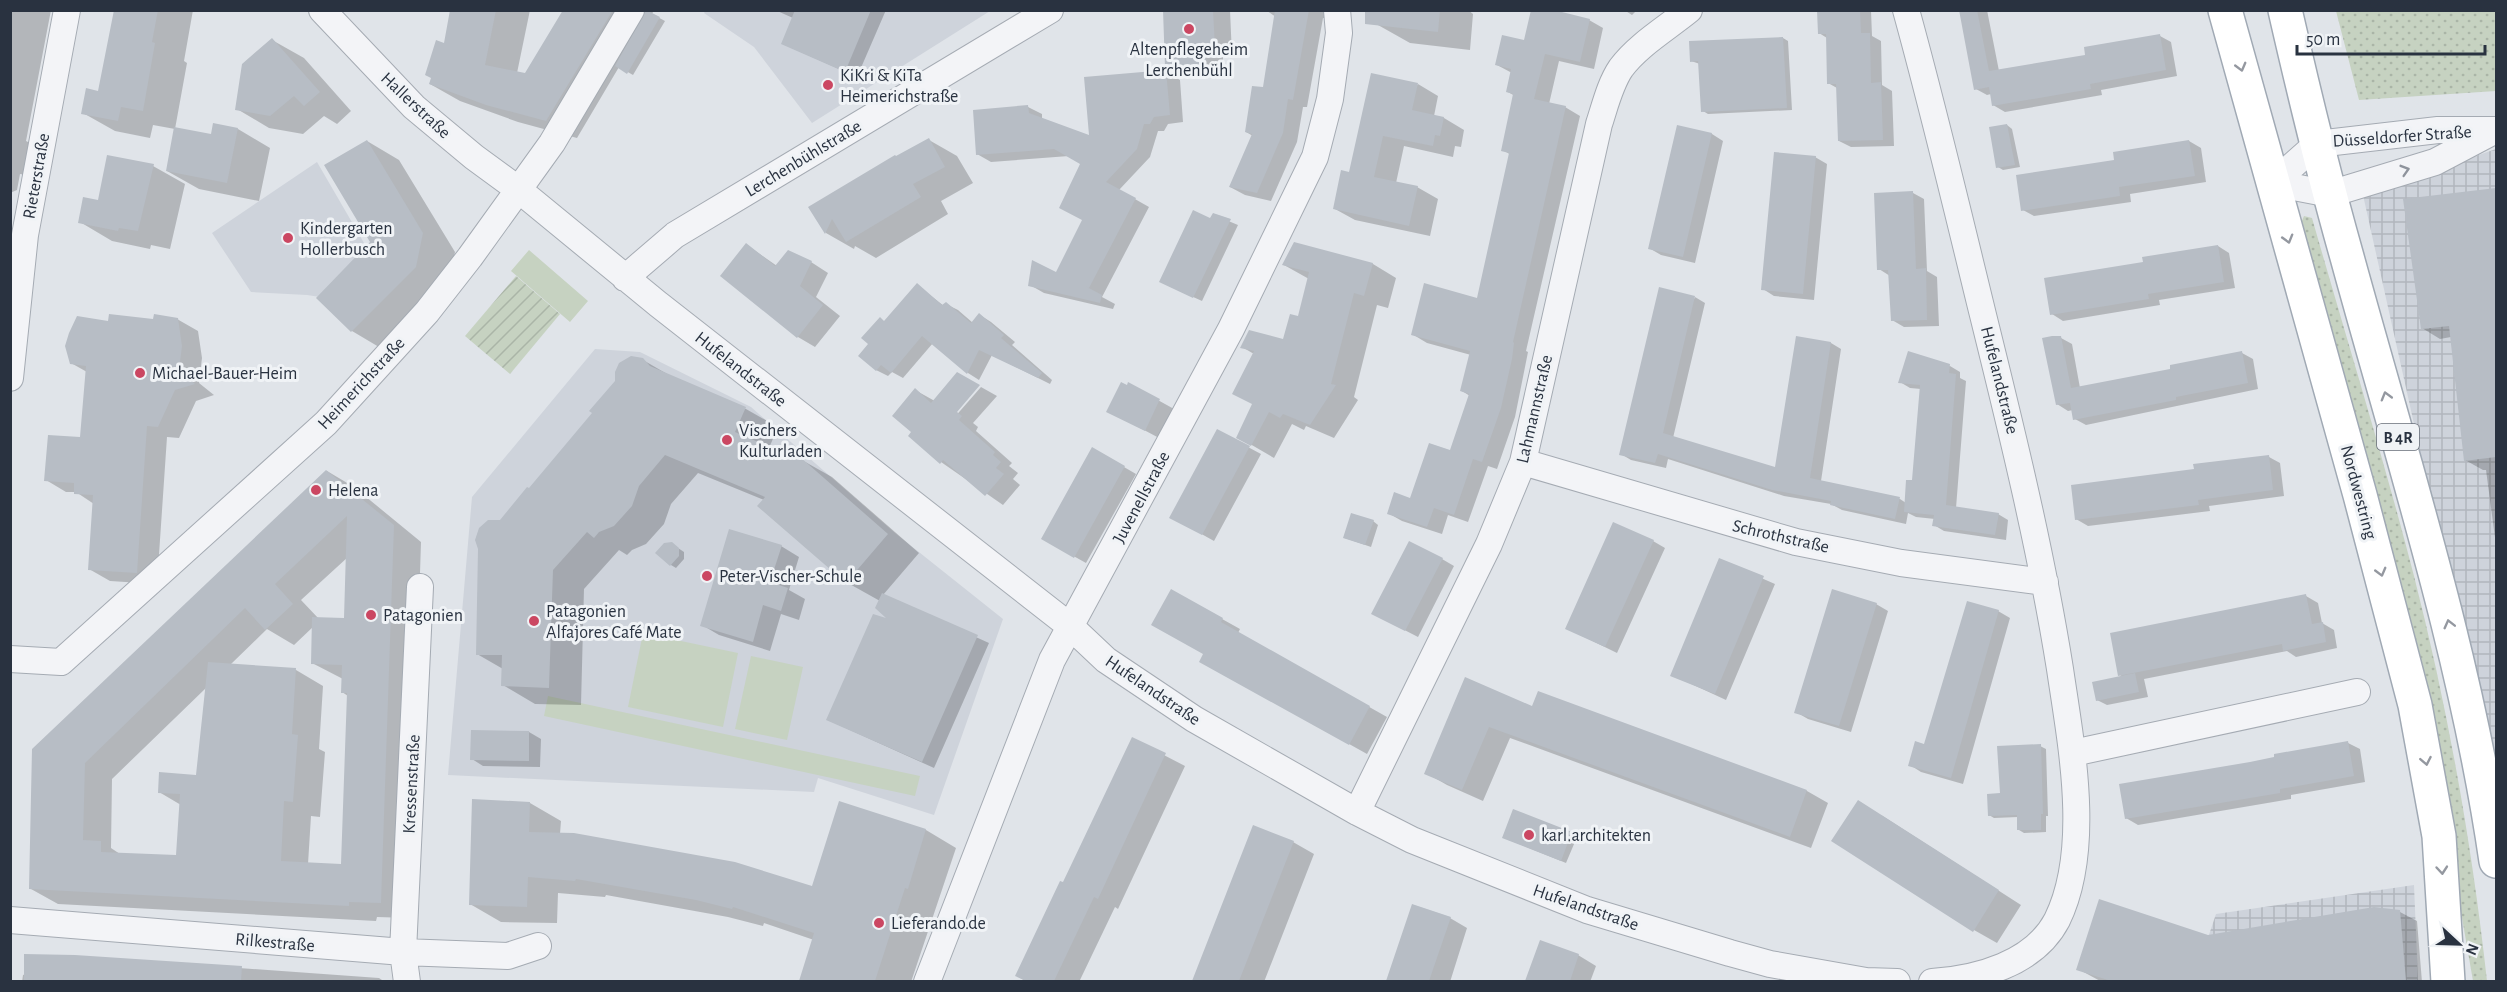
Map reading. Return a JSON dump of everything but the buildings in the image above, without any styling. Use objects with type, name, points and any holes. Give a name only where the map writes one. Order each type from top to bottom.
[{"type":"main road","name":"Nordwestring","points":[[2225,10],[2363,506],[2415,705],[2439,836],[2448,981]]},
{"type":"main road","name":"B 4R","points":[[2285,10],[2330,194],[2442,593],[2478,753],[2496,861]]},
{"type":"street","name":"Rieterstraße","points":[[10,378],[18,233],[67,10]]},
{"type":"street","name":"Hallerstraße","points":[[322,10],[414,107],[519,190]]},
{"type":"street","name":"Heimerichstraße","points":[[10,659],[61,662],[326,423],[427,312],[519,190],[552,143],[631,10]]},
{"type":"street","name":"Lerchenbühlstraße","points":[[625,278],[675,235],[1050,10]]},
{"type":"street","name":"Juvenellstraße","points":[[927,981],[1052,660],[1231,329],[1316,157],[1330,99],[1339,33],[1337,10]]},
{"type":"street","name":"Lahmannstraße","points":[[1357,812],[1489,544],[1523,462],[1599,124],[1609,93],[1621,68],[1641,48],[1689,10]]},
{"type":"street","name":"Hufelandstraße","points":[[1906,10],[2018,455],[2045,582],[2073,753],[2076,844],[2070,885],[2056,920],[2043,940],[2006,965],[1980,975],[1955,980],[1932,981]]},
{"type":"street","name":"Düsseldorfer Straße","points":[[2273,183],[2317,144],[2438,130],[2496,130]]},
{"type":"street","name":"Düsseldorfer Straße","points":[[2273,183],[2330,194],[2435,162],[2496,130]]},
{"type":"street","name":"Hufelandstraße","points":[[519,190],[625,278],[1071,627],[1106,660],[1194,719],[1357,812],[1422,844],[1604,916],[1770,964],[1866,981],[1897,981]]},
{"type":"street","name":"Schrothstraße","points":[[1523,462],[1796,542],[1901,563],[2045,582]]},
{"type":"street","name":"Kressenstraße","points":[[407,981],[403,952],[420,587]]},
{"type":"street","points":[[2073,753],[2357,692]]},
{"type":"street","name":"Rilkestraße","points":[[10,920],[403,952],[508,956],[538,946]]},
{"type":"shaded area","name":"KiKri & KiTa Heimerichstraße","points":[[706,10],[990,11],[812,123],[754,47],[704,13]]},
{"type":"shaded area","points":[[2496,149],[2496,792],[2363,195]]},
{"type":"shaded area","name":"Kindergarten Hollerbusch","points":[[317,162],[364,243],[372,305],[307,295],[251,292],[212,233]]},
{"type":"shaded area","name":"Peter-Vischer-Schule","points":[[595,349],[640,352],[751,407],[895,533],[1003,619],[934,815],[818,778],[814,792],[448,775],[472,497]]},
{"type":"shaded area","points":[[2414,885],[2418,981],[2193,982],[2216,914]]},
{"type":"green space","points":[[2336,11],[2496,11],[2496,91],[2359,100]]},
{"type":"green space","points":[[2304,216],[2312,218],[2390,486],[2438,676],[2458,777],[2487,981],[2473,981],[2457,889],[2301,223]]},
{"type":"green space","points":[[529,250],[588,301],[570,322],[511,271]]},
{"type":"green space","points":[[516,276],[560,314],[510,374],[465,336]]},
{"type":"green space","points":[[643,633],[738,653],[723,727],[628,707]]},
{"type":"green space","points":[[751,656],[803,667],[787,740],[735,729]]},
{"type":"green space","points":[[548,696],[920,776],[915,796],[544,716]]},
{"type":"place","name":"Altenpflegeheim Lerchenbühl","points":[[1189,29]]},
{"type":"place","name":"KiKri & KiTa Heimerichstraße","points":[[828,85]]},
{"type":"place","name":"Kindergarten Hollerbusch","points":[[288,238]]},
{"type":"place","name":"Michael-Bauer-Heim","points":[[140,373]]},
{"type":"place","name":"Vischers Kulturladen","points":[[727,440]]},
{"type":"place","name":"Helena","points":[[316,490]]},
{"type":"place","name":"Peter-Vischer-Schule","points":[[707,576]]},
{"type":"place","name":"Patagonien","points":[[371,615]]},
{"type":"place","name":"Patagonien Alfajores Café Mate","points":[[534,621]]},
{"type":"place","name":"karl.architekten","points":[[1529,835]]},
{"type":"place","name":"Lieferando.de","points":[[879,923]]}]
